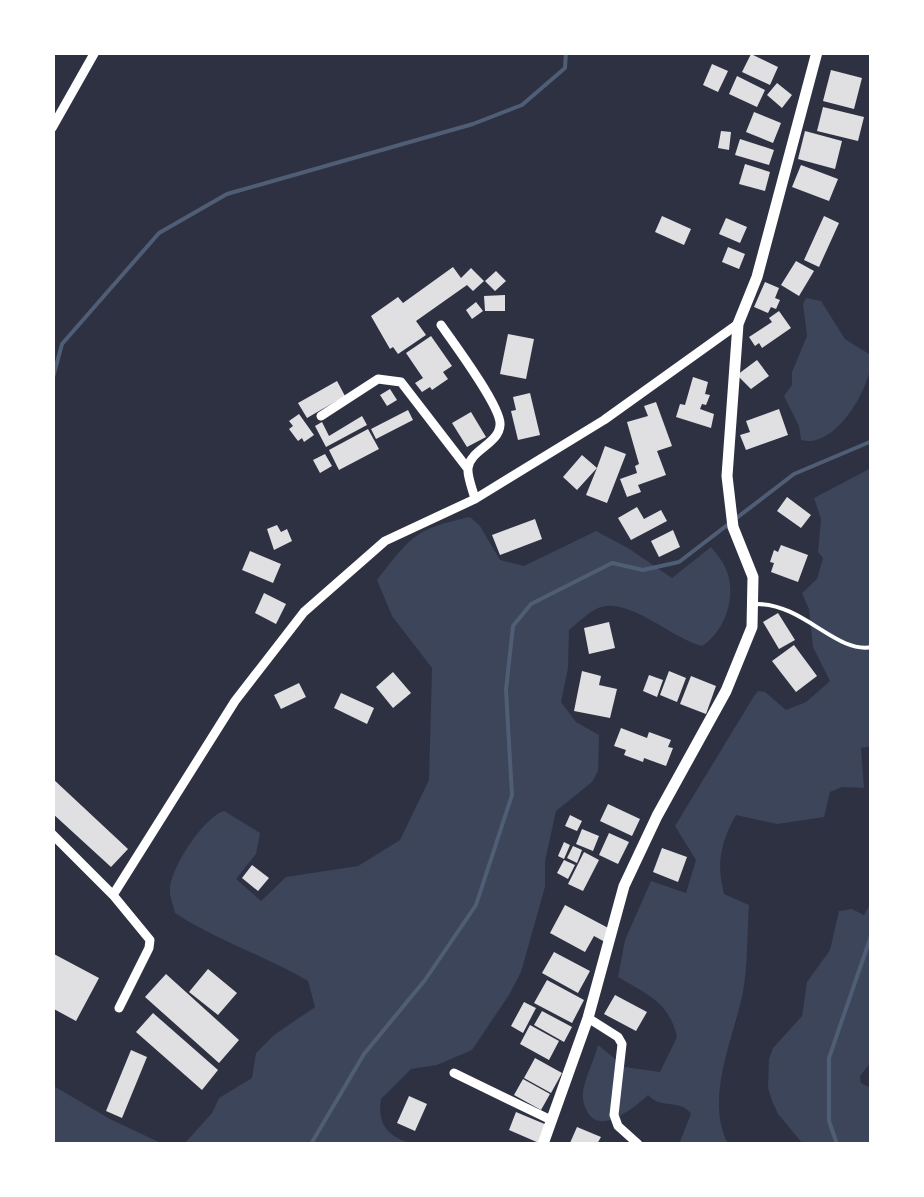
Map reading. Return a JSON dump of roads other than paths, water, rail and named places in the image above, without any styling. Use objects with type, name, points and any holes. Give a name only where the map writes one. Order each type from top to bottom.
[{"type":"street","points":[[52,128],[93,55],[81,52]]},
{"type":"street","points":[[543,1144],[588,1018],[624,886],[657,816],[726,692],[752,627],[753,577],[732,521],[727,476],[738,324],[757,276],[818,52]]},
{"type":"street","points":[[113,895],[236,701],[304,612],[386,541],[476,499],[604,420],[738,324]]},
{"type":"street","points":[[441,325],[471,367],[500,420],[498,432],[472,460],[468,470]]},
{"type":"street","points":[[322,416],[378,380],[401,382],[468,470],[476,499]]},
{"type":"street","points":[[52,834],[113,895],[150,940],[119,1008]]},
{"type":"street","points":[[588,1018],[618,1037],[622,1044],[614,1116],[618,1126],[638,1144]]},
{"type":"street","points":[[454,1074],[551,1120]]},
{"type":"lane","points":[[752,604],[774,604],[792,610],[846,644],[859,649],[872,647]]},
{"type":"waterway","points":[[52,381],[62,344],[159,233],[227,194],[473,124],[522,105],[565,68],[566,52]]},
{"type":"waterway","points":[[311,1144],[364,1054],[425,980],[476,905],[512,795],[506,690],[513,626],[531,604],[612,563],[643,570],[679,562],[794,474],[872,441]]},
{"type":"waterway","points":[[837,1144],[829,1121],[829,1058],[872,933]]}]
